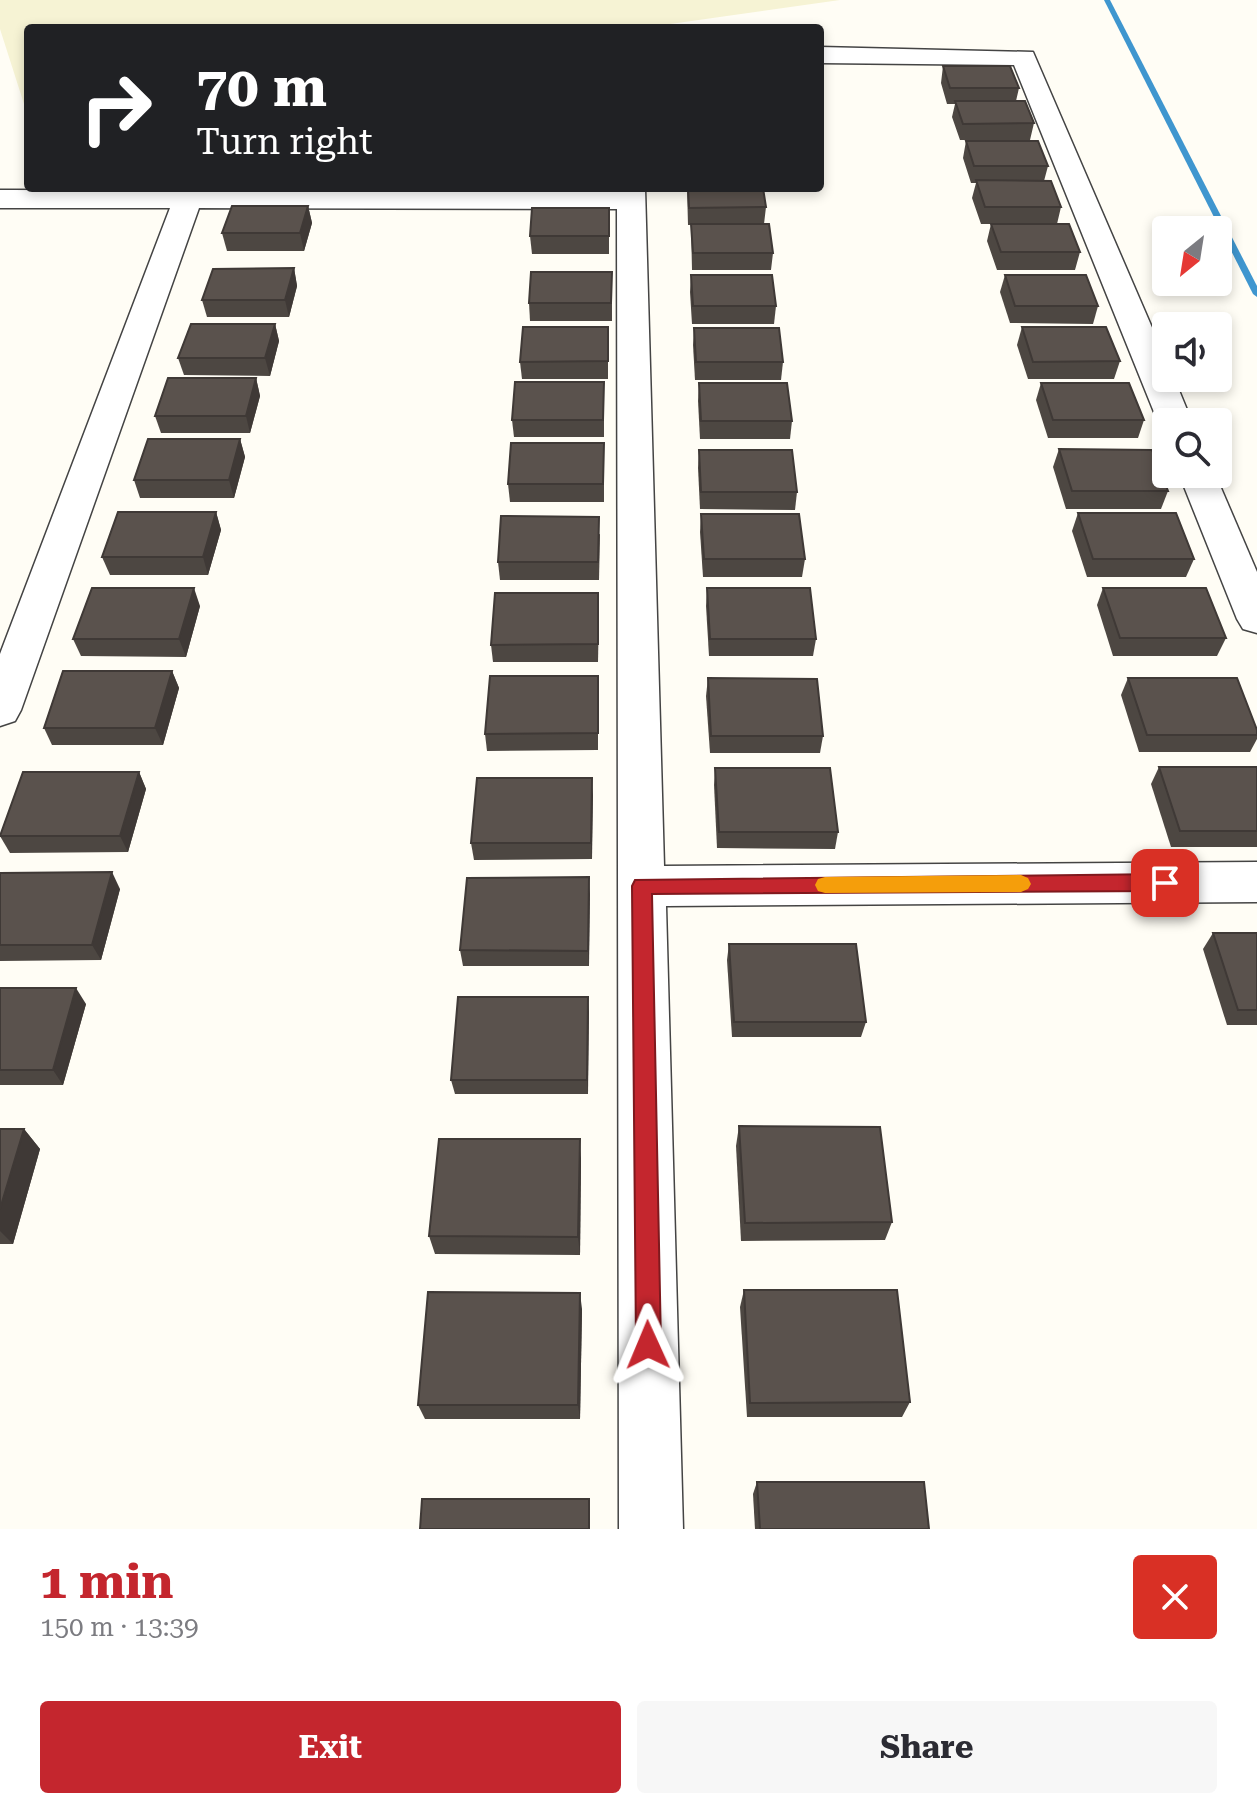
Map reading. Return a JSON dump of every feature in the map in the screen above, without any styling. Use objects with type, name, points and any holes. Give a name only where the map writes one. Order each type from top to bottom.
[{"type":"street","points":[[824,55],[1024,57],[1169,408]]},
{"type":"street","points":[[0,199],[631,194],[651,1529]]},
{"type":"street","points":[[0,710],[188,199]]},
{"type":"street","points":[[1203,488],[1257,619]]},
{"type":"street","points":[[642,886],[1257,882]]},
{"type":"shaded area","points":[[0,0],[840,0],[670,24],[24,24],[24,104],[0,29]]},
{"type":"building","points":[[943,66],[1010,66],[1019,88],[950,88]]},
{"type":"building","points":[[955,101],[1025,101],[1034,123],[963,124]]},
{"type":"building","points":[[966,141],[1038,141],[1048,166],[974,166]]},
{"type":"building","points":[[976,180],[1051,181],[1061,207],[985,207]]},
{"type":"building","points":[[688,192],[764,192],[766,207],[689,208]]},
{"type":"building","points":[[232,206],[308,206],[300,233],[222,233]]},
{"type":"building","points":[[532,208],[609,208],[609,236],[530,236]]},
{"type":"building","points":[[691,224],[769,224],[773,253],[693,253]]},
{"type":"building","points":[[991,224],[1069,224],[1080,252],[1001,252]]},
{"type":"building","points":[[294,268],[285,300],[202,300],[213,269]]},
{"type":"building","points":[[531,272],[612,272],[611,303],[529,303]]},
{"type":"building","points":[[691,275],[772,275],[776,306],[693,306]]},
{"type":"building","points":[[1005,275],[1086,275],[1098,306],[1015,306]]},
{"type":"building","points":[[191,324],[275,324],[265,358],[178,358]]},
{"type":"building","points":[[523,327],[608,327],[608,361],[520,362]]},
{"type":"building","points":[[1022,327],[1106,327],[1120,361],[1033,362]]},
{"type":"building","points":[[694,328],[779,328],[783,362],[696,362]]},
{"type":"building","points":[[168,378],[256,378],[246,416],[155,416]]},
{"type":"building","points":[[515,382],[604,382],[603,420],[512,420]]},
{"type":"building","points":[[699,383],[787,383],[792,421],[701,421]]},
{"type":"building","points":[[1041,383],[1129,383],[1144,420],[1053,420]]},
{"type":"building","points":[[148,439],[240,439],[229,480],[134,480]]},
{"type":"building","points":[[511,443],[604,443],[603,484],[508,484]]},
{"type":"building","points":[[1059,449],[1152,450],[1152,488],[1167,488],[1168,491],[1072,491]]},
{"type":"building","points":[[699,450],[792,450],[797,492],[701,492]]},
{"type":"building","points":[[118,512],[216,512],[203,557],[102,557]]},
{"type":"building","points":[[1078,513],[1176,513],[1194,559],[1093,559]]},
{"type":"building","points":[[701,514],[799,514],[805,559],[704,559]]},
{"type":"building","points":[[501,516],[599,517],[598,562],[498,562]]},
{"type":"building","points":[[92,588],[194,588],[179,639],[73,639]]},
{"type":"building","points":[[707,588],[810,588],[816,639],[710,639]]},
{"type":"building","points":[[1103,588],[1206,588],[1226,638],[1120,638]]},
{"type":"building","points":[[495,593],[598,593],[598,644],[491,645]]},
{"type":"building","points":[[63,671],[172,671],[155,728],[44,728]]},
{"type":"building","points":[[490,676],[598,676],[598,733],[485,734]]},
{"type":"building","points":[[708,678],[817,679],[823,736],[711,736]]},
{"type":"building","points":[[1128,678],[1237,678],[1257,735],[1147,735]]},
{"type":"building","points":[[1159,767],[1257,767],[1257,831],[1180,831]]},
{"type":"building","points":[[715,768],[830,768],[838,832],[719,832]]},
{"type":"building","points":[[23,772],[139,772],[120,836],[0,836]]},
{"type":"building","points":[[477,778],[592,778],[591,843],[471,843]]},
{"type":"building","points":[[112,872],[92,945],[0,945],[0,873]]},
{"type":"building","points":[[589,877],[588,951],[460,950],[467,878]]},
{"type":"building","points":[[1213,933],[1257,933],[1257,1010],[1238,1010]]},
{"type":"building","points":[[729,944],[856,944],[866,1022],[734,1022]]},
{"type":"building","points":[[0,988],[76,988],[53,1070],[0,1070]]},
{"type":"building","points":[[458,997],[588,997],[587,1080],[451,1080]]},
{"type":"building","points":[[739,1126],[880,1127],[892,1222],[745,1223]]},
{"type":"building","points":[[0,1129],[24,1129],[0,1209]]},
{"type":"building","points":[[439,1139],[580,1139],[578,1237],[429,1236]]},
{"type":"building","points":[[744,1290],[897,1290],[910,1402],[750,1403]]},
{"type":"building","points":[[428,1292],[580,1293],[578,1405],[418,1405]]},
{"type":"building","points":[[757,1482],[924,1482],[929,1529],[760,1529]]},
{"type":"building","points":[[422,1499],[589,1499],[589,1529],[420,1529]]},
{"type":"waterway","points":[[1107,0],[1257,294]]},
{"type":"slow traffic","points":[[825,885],[1021,884]]},
{"type":"route","points":[[648,1345],[642,886],[1165,883]]}]
